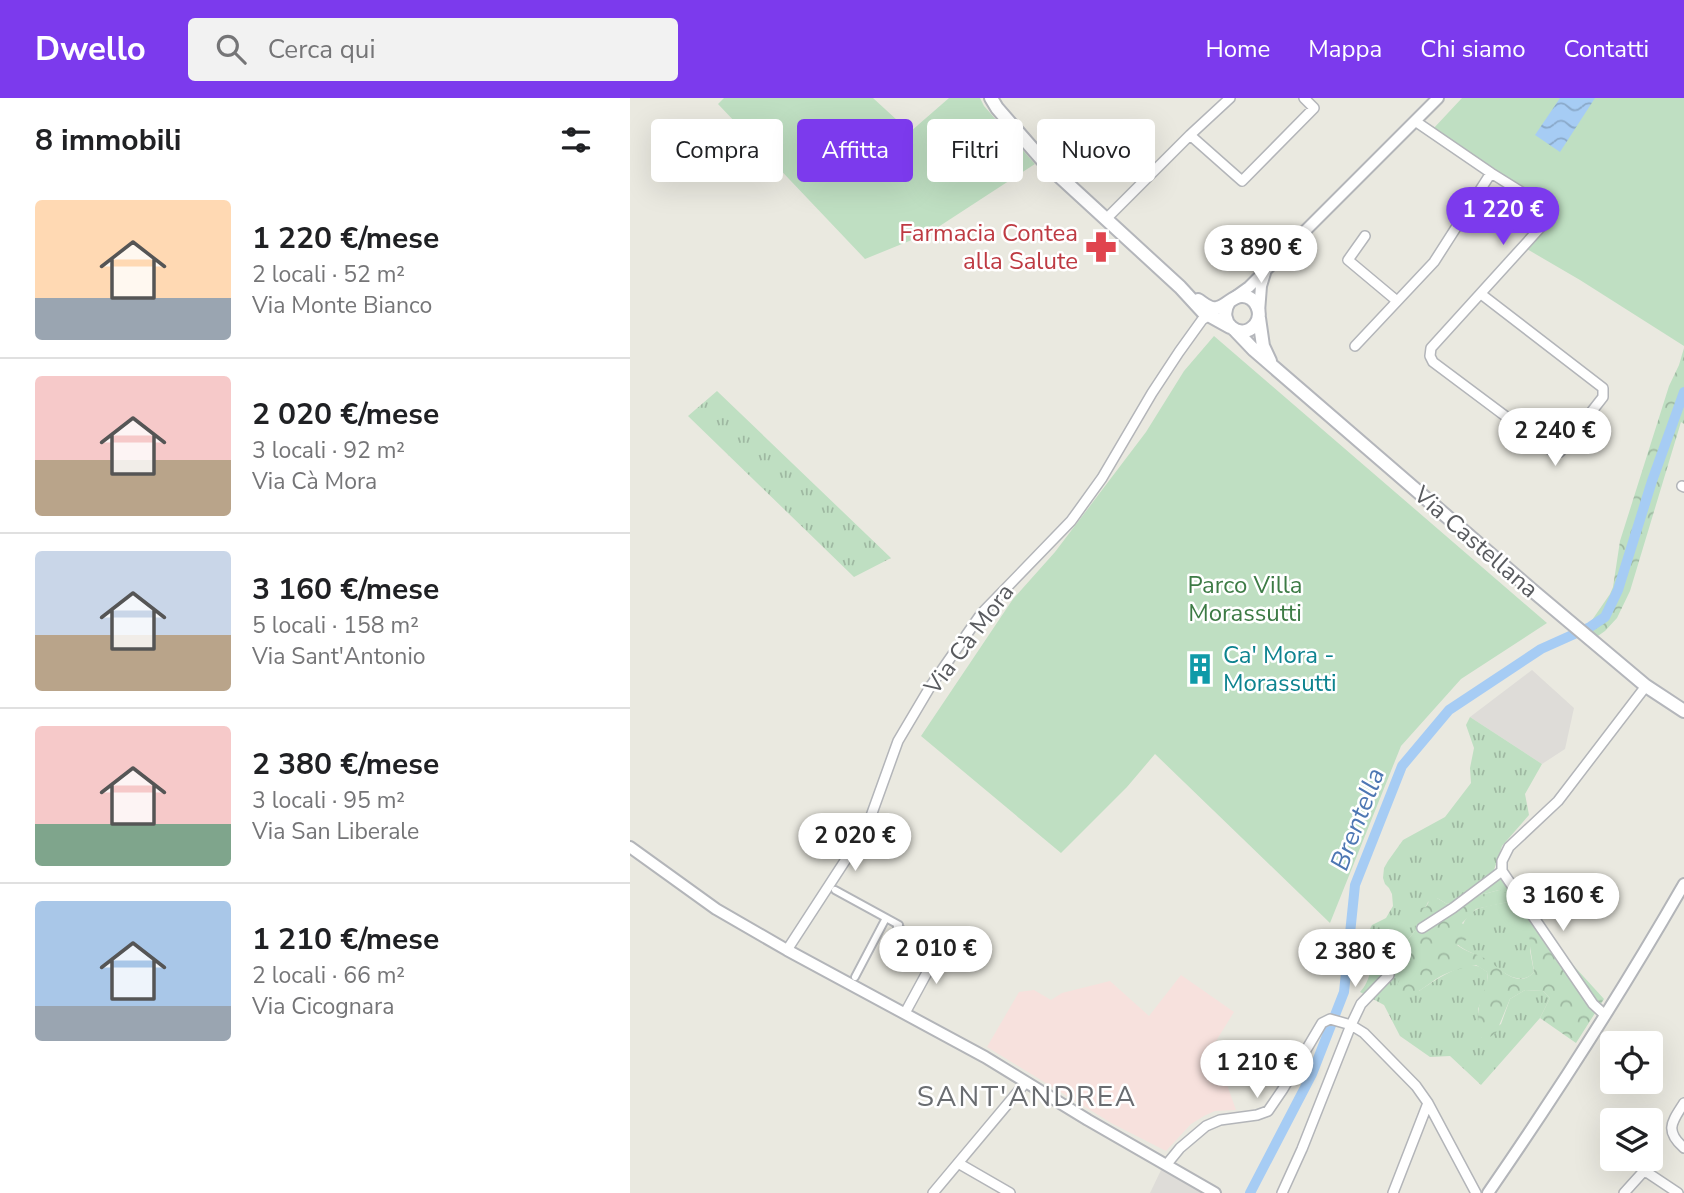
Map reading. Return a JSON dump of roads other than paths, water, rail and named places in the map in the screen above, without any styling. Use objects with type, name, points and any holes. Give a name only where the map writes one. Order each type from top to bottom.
[{"type":"main road","name":"Via Castellana","points":[[991,98],[1045,163],[1209,316],[1232,328],[1242,340],[1588,638],[1646,686],[1684,711]]},
{"type":"main road","name":"Via Castellana","points":[[1180,287],[1211,308],[1217,308],[1232,299]]},
{"type":"main road","points":[[1243,296],[1250,298],[1258,306],[1259,316],[1249,330],[1241,331],[1232,328],[1224,316],[1225,308],[1232,299],[1243,296]]},
{"type":"main road","name":"Via Castellana","points":[[1259,316],[1263,346],[1273,365]]},
{"type":"street","points":[[1106,219],[1230,98]]},
{"type":"street","points":[[1190,135],[1242,181],[1314,108],[1304,98]]},
{"type":"street","points":[[1232,299],[1269,268],[1438,98]]},
{"type":"street","points":[[1415,121],[1547,208],[1550,215],[1548,220],[1481,293],[1431,348],[1430,354],[1431,359],[1552,452],[1560,452],[1603,397],[1603,388],[1481,293]]},
{"type":"street","points":[[1355,346],[1434,262],[1491,173]]},
{"type":"street","points":[[1365,236],[1348,260],[1397,301]]},
{"type":"street","points":[[1259,316],[1261,286],[1269,268]]},
{"type":"street","name":"Via Cà Mora","points":[[787,950],[871,816],[898,741],[930,687],[981,614],[1071,521],[1102,478],[1172,362],[1200,323],[1209,316]]},
{"type":"street","points":[[1605,1015],[1593,1004],[1503,871],[1502,861],[1509,846],[1558,801],[1646,686]]},
{"type":"street","points":[[630,847],[716,909],[985,1057],[1214,1193]]},
{"type":"street","points":[[1422,928],[1503,871]]},
{"type":"street","points":[[1488,1193],[1605,1015],[1684,884]]},
{"type":"street","points":[[835,890],[938,951]]},
{"type":"street","points":[[855,976],[886,918]]},
{"type":"street","points":[[905,1013],[949,932],[960,938]]},
{"type":"street","points":[[1282,1192],[1351,1025],[1362,1004],[1389,975]]},
{"type":"street","points":[[1167,1164],[1180,1148],[1206,1126],[1220,1120],[1268,1111],[1322,1023],[1330,1019],[1351,1025],[1364,1033],[1416,1086],[1428,1103],[1476,1193]]},
{"type":"street","points":[[933,1193],[1026,1082]]},
{"type":"street","points":[[1393,1193],[1428,1103]]},
{"type":"street","points":[[1684,1103],[1671,1124],[1671,1130],[1684,1148]]},
{"type":"street","points":[[958,1163],[1010,1193]]},
{"type":"street","points":[[1624,1193],[1643,1172],[1678,1193]]},
{"type":"water","points":[[1560,98],[1595,98],[1560,152],[1535,135]]},
{"type":"waterway","name":"Brentella","points":[[1250,1193],[1312,1074],[1344,992],[1355,885],[1402,766],[1449,710],[1541,649],[1590,627],[1605,617],[1618,590],[1652,481],[1684,392]]},
{"type":"place","name":"Farmacia Contea alla Salute","points":[[1101,247]]},
{"type":"place","name":"Ca' Mora - Morassutti","points":[[1200,669]]},
{"type":"district","name":"SANT'ANDREA","points":[[1027,1096]]},
{"type":"park label","name":"Parco Villa Morassutti","points":[[1245,599]]}]
